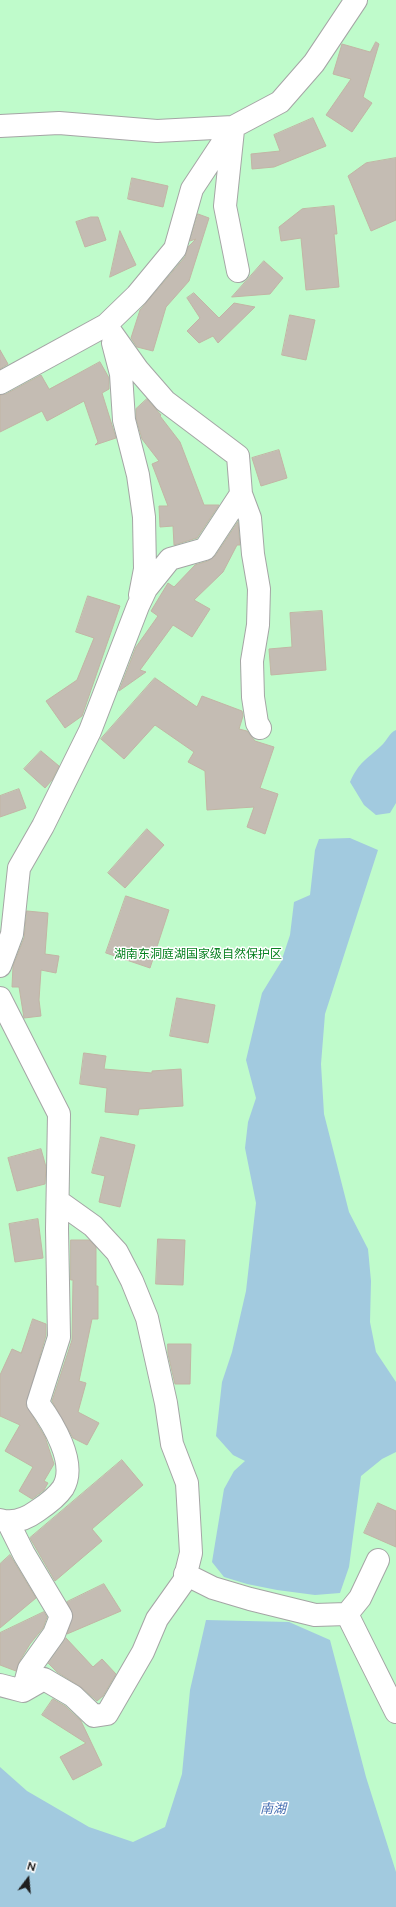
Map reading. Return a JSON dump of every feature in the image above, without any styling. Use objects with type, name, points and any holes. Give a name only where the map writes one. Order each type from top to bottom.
[{"type":"street","points":[[0,126],[59,123],[157,131],[233,127],[280,102],[314,63],[356,0]]},
{"type":"street","points":[[233,127],[225,206],[238,271]]},
{"type":"street","points":[[0,383],[108,328],[138,295],[175,248],[192,189],[233,127]]},
{"type":"street","points":[[108,328],[138,370],[165,401],[238,456],[241,494],[250,518],[253,554],[259,589],[258,625],[252,661],[253,697],[257,723],[260,728]]},
{"type":"street","points":[[108,328],[121,374],[124,420],[138,474],[144,517],[145,569],[138,606]]},
{"type":"street","points":[[2,958],[12,934],[19,868],[43,826],[90,731],[138,606],[146,589],[170,558],[205,549],[241,494]]},
{"type":"street","points":[[0,998],[59,1114],[59,1337],[38,1403],[50,1419],[64,1448],[67,1474],[63,1488],[46,1505],[26,1518],[4,1521],[61,1616],[54,1634],[29,1669],[23,1691]]},
{"type":"street","points":[[0,1685],[23,1691],[44,1679],[73,1696],[94,1716],[107,1714],[143,1652],[157,1619],[184,1581],[191,1554],[187,1483],[172,1444],[166,1403],[146,1318],[132,1281],[118,1252],[93,1226],[58,1201]]},
{"type":"street","points":[[348,1614],[360,1598],[378,1560]]},
{"type":"street","points":[[186,1574],[213,1588],[257,1601],[315,1615],[348,1614]]},
{"type":"street","points":[[348,1614],[396,1712]]},
{"type":"green space","name":"湖南东洞庭湖国家级自然保护区","points":[[0,0],[396,0],[396,1907],[0,1907]]},
{"type":"water","points":[[396,730],[396,803],[390,813],[376,815],[364,805],[350,782],[353,775],[367,758]]},
{"type":"water","points":[[350,838],[378,850],[325,1014],[321,1064],[324,1114],[349,1212],[368,1249],[371,1281],[370,1322],[376,1352],[396,1382],[396,1452],[382,1459],[361,1476],[349,1567],[340,1593],[315,1595],[277,1590],[247,1584],[224,1577],[212,1562],[224,1489],[234,1471],[245,1461],[233,1455],[216,1436],[222,1382],[232,1352],[246,1291],[256,1203],[245,1148],[248,1122],[256,1098],[246,1060],[262,993],[281,962],[290,935],[294,902],[310,895],[315,850],[319,839]]},
{"type":"water","name":"南湖","points":[[206,1620],[289,1622],[330,1640],[366,1777],[396,1872],[396,1907],[0,1907],[0,1767],[27,1791],[89,1827],[133,1842],[165,1827],[182,1774],[190,1690]]},
{"type":"building","points":[[376,42],[379,44],[363,97],[372,103],[352,132],[326,115],[351,79],[333,74],[342,44],[370,52]]},
{"type":"building","points":[[313,118],[326,146],[274,167],[252,169],[251,154],[280,151],[274,135]]},
{"type":"building","points":[[396,158],[396,220],[371,231],[348,176],[366,163]]},
{"type":"building","points":[[132,178],[168,186],[163,207],[128,199]]},
{"type":"building","points":[[334,206],[337,234],[334,234],[339,287],[306,290],[301,238],[281,241],[279,227],[302,209]]},
{"type":"building","points":[[198,214],[209,218],[189,281],[166,307],[153,351],[137,347],[131,338],[140,310],[185,257],[188,247],[196,239],[190,241]]},
{"type":"building","points":[[91,217],[98,217],[106,240],[85,247],[76,222]]},
{"type":"building","points":[[120,231],[136,265],[110,277]]},
{"type":"building","points":[[264,261],[283,278],[270,294],[232,297]]},
{"type":"building","points":[[194,293],[219,318],[234,303],[255,307],[218,343],[213,336],[199,343],[187,331],[200,318],[187,298]]},
{"type":"building","points":[[290,315],[315,320],[306,360],[282,355]]},
{"type":"building","points":[[0,350],[8,364],[0,369]]},
{"type":"building","points":[[100,362],[109,378],[109,389],[102,393],[116,438],[95,445],[98,442],[84,401],[47,421],[42,411],[0,432],[0,395],[6,394],[41,375],[49,389]]},
{"type":"building","points":[[147,399],[161,415],[160,416],[180,442],[204,505],[219,505],[197,538],[174,545],[173,526],[160,527],[159,506],[168,506],[152,464],[159,461],[142,439],[136,418],[136,409]]},
{"type":"building","points":[[279,450],[287,478],[261,486],[252,458]]},
{"type":"building","points":[[238,522],[240,545],[237,545],[223,572],[194,600],[210,609],[192,637],[173,625],[140,670],[146,672],[119,691],[136,647],[158,616],[151,611],[168,583],[174,587],[195,565],[208,561],[215,556]]},
{"type":"building","points":[[88,596],[120,606],[82,716],[65,728],[46,701],[77,680],[94,638],[76,632]]},
{"type":"building","points":[[322,611],[326,670],[271,675],[269,649],[292,647],[290,613]]},
{"type":"building","points":[[155,678],[197,707],[202,696],[242,711],[243,716],[239,729],[247,731],[255,741],[274,747],[260,788],[278,794],[265,834],[247,827],[254,807],[207,810],[205,771],[188,762],[194,752],[155,725],[124,759],[101,739]]},
{"type":"building","points":[[41,751],[59,766],[52,780],[45,788],[24,769]]},
{"type":"building","points":[[19,789],[26,808],[0,817],[0,796]]},
{"type":"building","points":[[147,829],[164,845],[125,888],[108,873]]},
{"type":"building","points":[[126,896],[169,910],[150,968],[106,953]]},
{"type":"building","points":[[27,911],[48,913],[45,954],[59,956],[56,973],[41,970],[39,1000],[41,1016],[24,1018],[19,987],[12,987],[13,966],[24,938]]},
{"type":"building","points":[[177,998],[215,1005],[208,1043],[170,1036]]},
{"type":"building","points":[[84,1053],[106,1056],[104,1069],[152,1073],[152,1071],[181,1069],[183,1106],[139,1109],[138,1115],[105,1112],[107,1088],[80,1084]]},
{"type":"building","points":[[101,1137],[135,1145],[120,1207],[99,1202],[105,1176],[92,1173]]},
{"type":"building","points":[[41,1149],[46,1167],[45,1184],[17,1191],[8,1158]]},
{"type":"building","points":[[38,1219],[43,1258],[15,1262],[9,1224]]},
{"type":"building","points":[[158,1239],[185,1240],[183,1285],[156,1284]]},
{"type":"building","points":[[71,1240],[89,1240],[96,1247],[98,1319],[92,1319],[79,1381],[86,1383],[78,1412],[99,1423],[87,1445],[73,1438],[52,1401],[72,1340],[73,1280],[71,1280]]},
{"type":"building","points":[[33,1319],[46,1324],[46,1335],[26,1405],[45,1437],[54,1464],[44,1481],[48,1483],[44,1490],[32,1499],[19,1491],[33,1467],[5,1451],[20,1425],[0,1416],[0,1375],[12,1349],[21,1353]]},
{"type":"building","points":[[168,1344],[191,1344],[190,1384],[175,1384],[168,1354]]},
{"type":"building","points":[[122,1460],[143,1485],[92,1529],[102,1541],[55,1581],[30,1538]]},
{"type":"building","points":[[378,1503],[396,1511],[396,1547],[364,1533]]},
{"type":"building","points":[[10,1555],[36,1598],[0,1628],[0,1564]]},
{"type":"building","points":[[104,1584],[121,1611],[67,1634],[73,1615],[67,1602]]},
{"type":"building","points":[[44,1612],[47,1617],[43,1628],[30,1644],[19,1662],[16,1671],[0,1665],[0,1633]]},
{"type":"building","points":[[66,1638],[93,1667],[102,1659],[116,1674],[103,1696],[97,1701],[81,1687],[57,1672],[48,1663]]},
{"type":"building","points":[[53,1699],[65,1706],[81,1721],[102,1765],[73,1780],[60,1757],[86,1743],[42,1715]]}]
